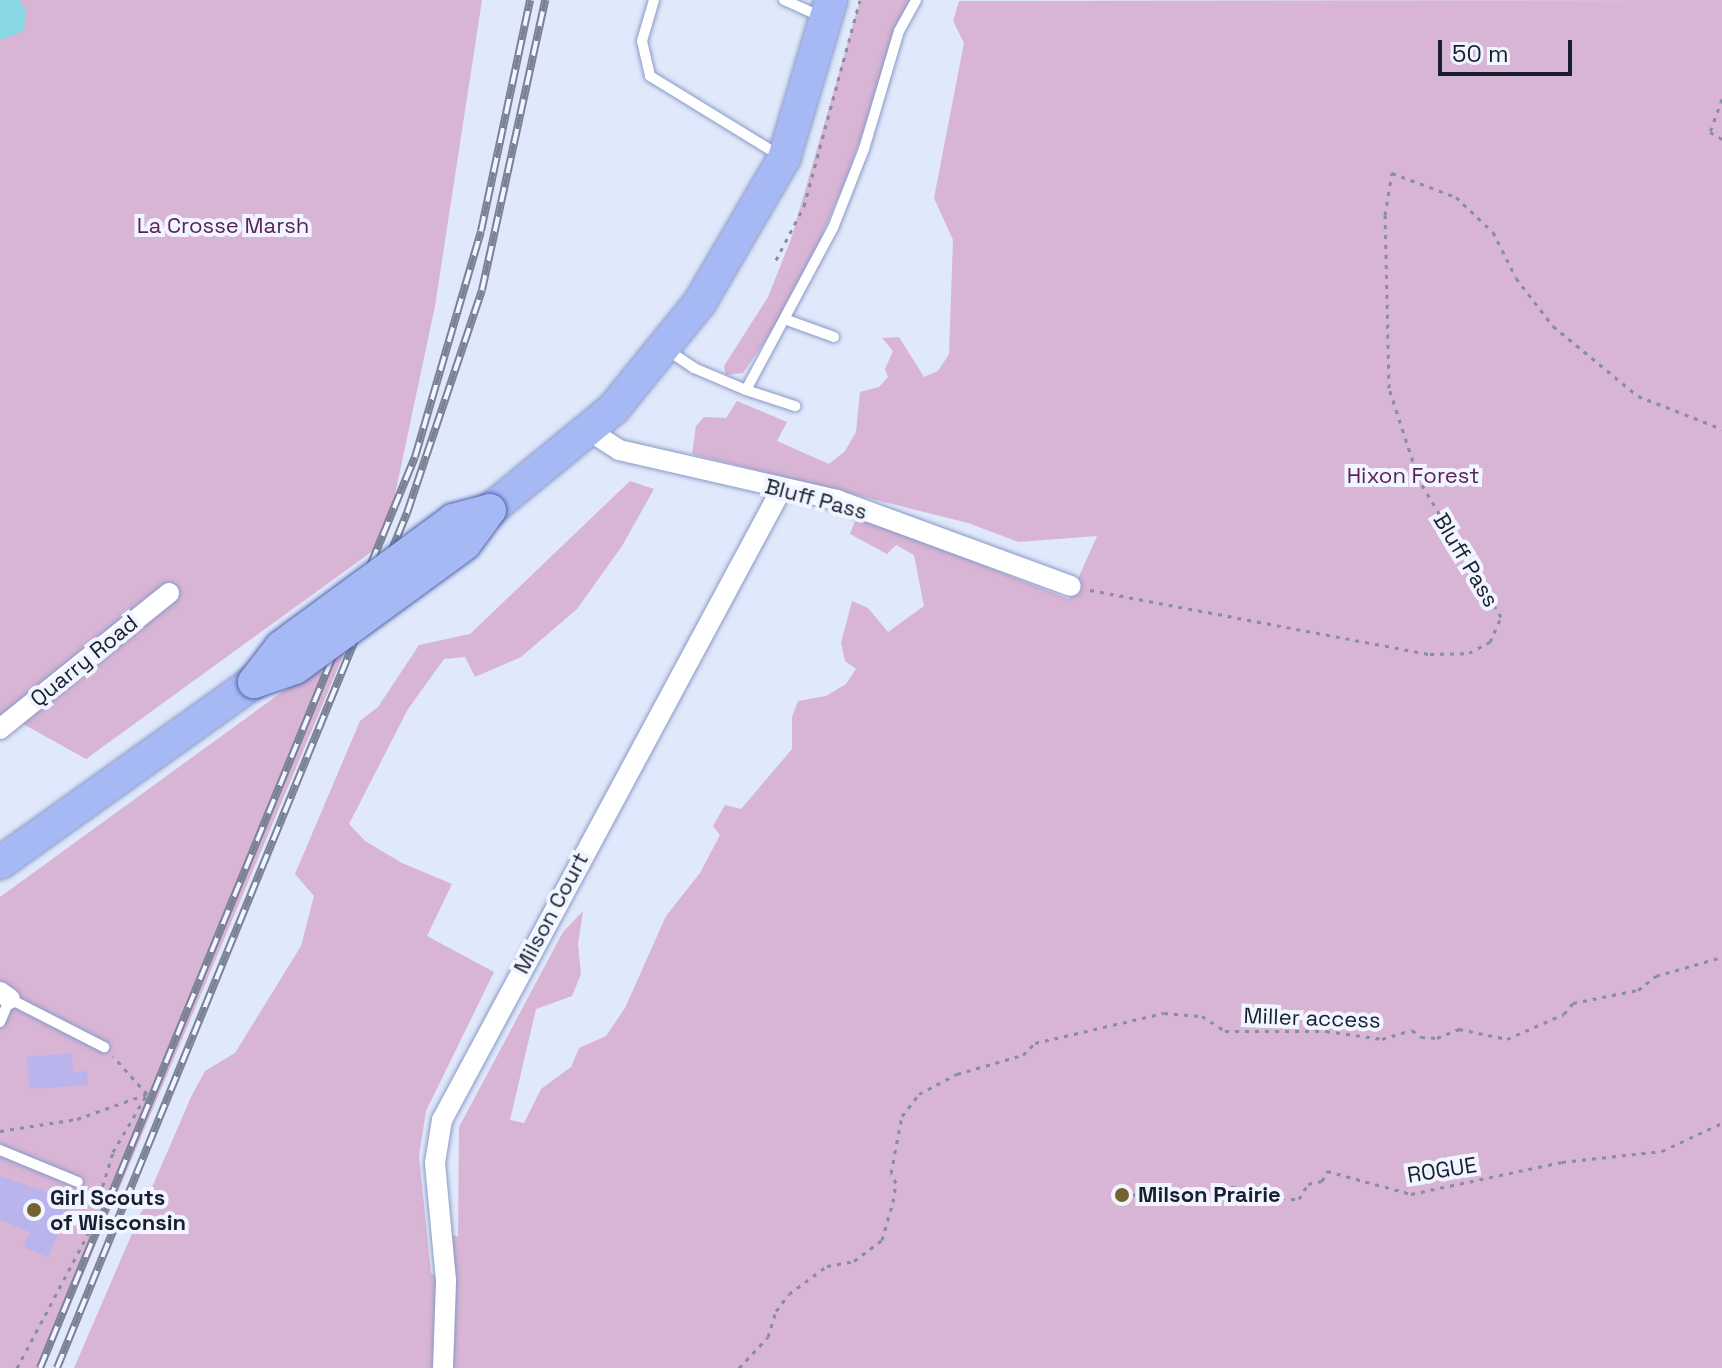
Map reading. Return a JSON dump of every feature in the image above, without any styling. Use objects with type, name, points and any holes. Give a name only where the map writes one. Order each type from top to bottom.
[{"type":"main road","points":[[0,863],[254,682],[307,659],[465,544],[490,510],[590,431],[665,348],[732,252],[784,158],[828,9]]},
{"type":"street","name":"Bluff Pass","points":[[590,431],[619,450],[837,500],[1071,586]]},
{"type":"street","name":"Milson Court","points":[[443,1368],[446,1280],[435,1163],[442,1120],[782,488]]},
{"type":"street","name":"Quarry Road","points":[[0,729],[169,593]]},
{"type":"lane","points":[[654,0],[642,41],[650,76],[784,158]]},
{"type":"lane","points":[[784,0],[828,9]]},
{"type":"lane","points":[[746,390],[787,320],[833,228],[864,149],[899,31],[916,0]]},
{"type":"lane","points":[[787,320],[834,337]]},
{"type":"lane","points":[[665,348],[694,368],[795,406]]},
{"type":"lane","points":[[0,1022],[5,995],[104,1047]]},
{"type":"lane","points":[[0,1150],[78,1182]]},
{"type":"path","points":[[776,260],[804,206],[860,0]]},
{"type":"path","points":[[1722,99],[1710,132],[1722,139]]},
{"type":"path","name":"Bluff Pass","points":[[1071,586],[1430,654],[1469,653],[1490,642],[1501,617],[1419,480],[1389,388],[1385,215],[1392,173],[1456,197],[1493,232],[1516,278],[1553,326],[1620,382],[1680,417],[1722,429]]},
{"type":"path","name":"Miller access","points":[[739,1368],[768,1337],[776,1311],[789,1294],[827,1266],[854,1261],[882,1240],[893,1202],[896,1183],[891,1173],[902,1116],[919,1094],[957,1074],[1023,1055],[1035,1043],[1164,1013],[1202,1016],[1225,1031],[1326,1031],[1382,1039],[1412,1030],[1437,1038],[1459,1029],[1507,1039],[1564,1014],[1573,1003],[1638,990],[1656,976],[1722,957]]},
{"type":"path","points":[[104,1047],[147,1094]]},
{"type":"path","points":[[0,1131],[77,1119],[147,1094]]},
{"type":"path","points":[[17,1368],[88,1234],[103,1198],[113,1152],[147,1094]]},
{"type":"path","name":"ROGUE","points":[[1131,1195],[1234,1187],[1261,1198],[1299,1199],[1308,1184],[1322,1181],[1327,1171],[1411,1194],[1562,1162],[1662,1151],[1722,1123]]},
{"type":"green space","name":"La Crosse Marsh","points":[[0,0],[482,0],[435,306],[385,542],[86,759],[7,715],[0,720]]},
{"type":"green space","points":[[860,0],[911,0],[848,174],[797,295],[743,373],[726,375],[724,366],[768,297],[791,239]]},
{"type":"green space","name":"Hixon Forest","points":[[1722,0],[1722,1368],[74,1368],[191,1097],[205,1071],[235,1053],[301,946],[314,896],[295,874],[360,721],[378,707],[419,645],[470,634],[630,481],[654,489],[622,546],[577,609],[521,657],[475,677],[465,657],[444,659],[408,709],[349,824],[365,841],[402,863],[452,884],[427,936],[494,972],[426,1111],[419,1156],[431,1273],[445,1280],[441,1230],[458,1237],[459,1127],[563,932],[583,911],[578,944],[581,974],[572,996],[536,1009],[510,1120],[524,1123],[541,1089],[571,1067],[579,1048],[606,1036],[625,1008],[666,916],[700,873],[720,835],[713,826],[725,805],[741,809],[792,749],[792,717],[798,701],[826,696],[846,684],[856,669],[845,661],[841,643],[852,601],[868,608],[888,632],[924,606],[914,555],[896,545],[887,554],[850,534],[857,516],[1069,599],[1097,536],[1019,542],[968,523],[692,454],[696,426],[704,417],[726,418],[737,401],[787,422],[777,441],[829,464],[845,451],[856,432],[860,392],[879,387],[888,377],[885,369],[893,351],[882,338],[899,337],[924,377],[938,371],[949,354],[953,240],[934,198],[964,43],[953,21],[959,1]]},
{"type":"green space","points":[[348,644],[44,1368],[0,1368],[0,897]]},
{"type":"water","points":[[0,0],[19,0],[26,10],[24,31],[0,40]]},
{"type":"building","points":[[72,1053],[73,1072],[87,1071],[88,1085],[29,1089],[27,1057]]},
{"type":"building","name":"Girl Scouts of Wisconsin","points":[[0,1176],[72,1201],[48,1257],[23,1247],[30,1232],[0,1220]]},
{"type":"railway","points":[[40,1368],[415,457],[481,231],[530,0]]},
{"type":"railway","points":[[57,1368],[407,513],[482,290],[545,0]]},
{"type":"place","name":"Milson Prairie","points":[[1122,1195]]},
{"type":"place","name":"Girl Scouts of Wisconsin","points":[[34,1210]]}]
